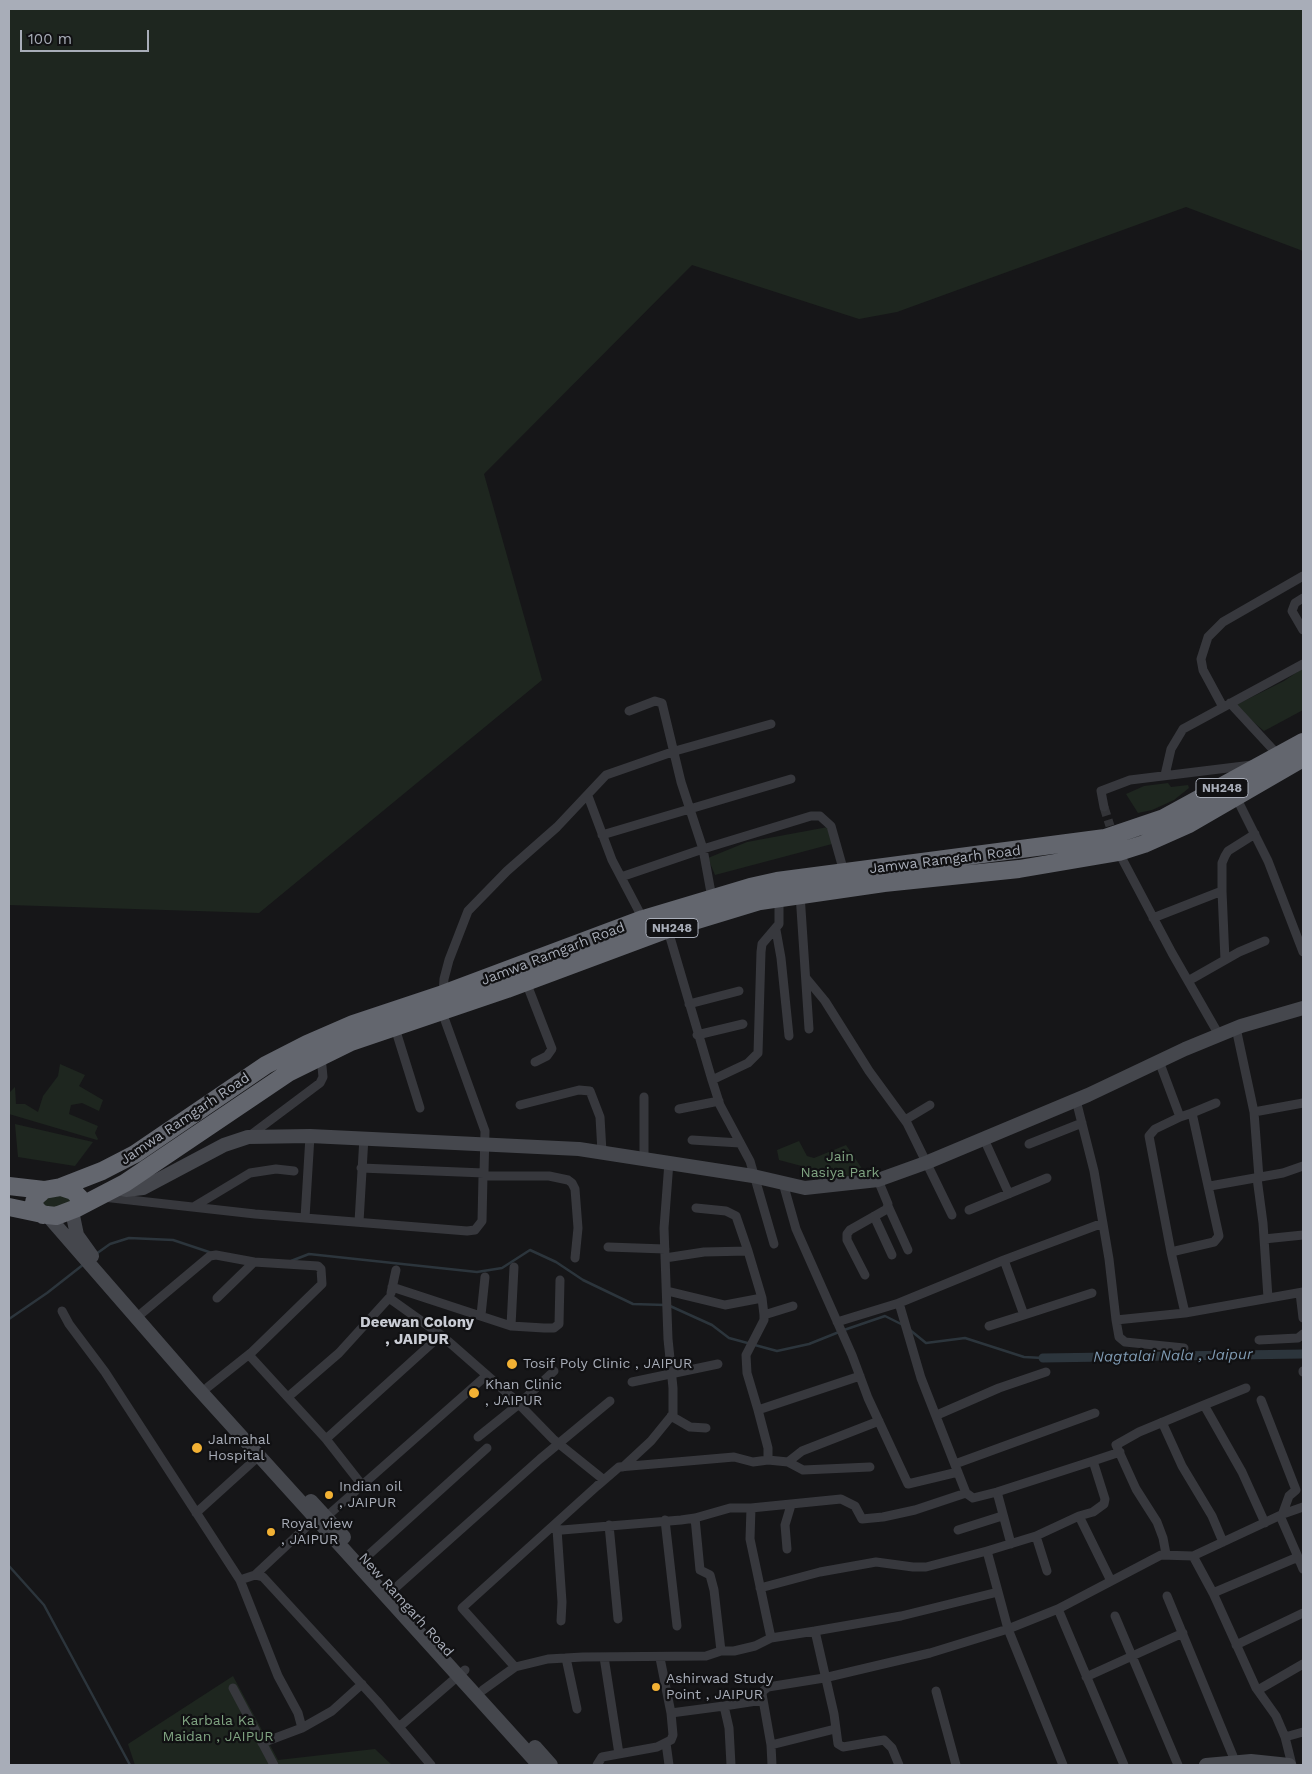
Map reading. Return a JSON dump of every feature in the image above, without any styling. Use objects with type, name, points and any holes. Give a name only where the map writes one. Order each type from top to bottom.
[{"type":"highway","name":"Jamwa Ramgarh Road","points":[[74,1210],[116,1188],[288,1073],[321,1056],[351,1042],[395,1028],[442,1003],[644,919],[666,921],[711,914],[779,897],[1019,869],[1114,838],[1164,818],[1303,742]]},
{"type":"highway","name":"Jamwa Ramgarh Road","points":[[9,1186],[52,1189],[102,1171],[135,1154],[284,1055],[353,1024],[526,982],[666,921],[712,898],[776,881],[1114,838],[1161,837],[1236,797],[1303,758]]},
{"type":"highway","name":"NH248","points":[[9,1207],[45,1215],[74,1210],[80,1198],[73,1191],[52,1189]]},
{"type":"highway","points":[[45,1215],[36,1209],[35,1198],[52,1189]]},
{"type":"street","points":[[1273,760],[1226,705],[1203,670],[1202,659],[1208,637],[1223,622],[1303,576]]},
{"type":"street","points":[[1303,598],[1295,603],[1292,611],[1303,630]]},
{"type":"street","points":[[1165,775],[1176,737],[1191,724],[1303,664]]},
{"type":"street","points":[[629,711],[654,701],[662,703],[675,751],[680,782],[702,849],[712,898]]},
{"type":"street","points":[[99,1197],[305,1218],[475,1230],[482,1221],[485,1131],[442,1003],[444,979],[449,960],[468,912],[507,871],[588,796],[606,775],[675,751],[771,724]]},
{"type":"street","points":[[1104,807],[1101,791],[1130,780],[1273,760]]},
{"type":"street","points":[[602,835],[791,779]]},
{"type":"street","points":[[588,796],[602,835],[621,878],[644,919]]},
{"type":"street","points":[[1236,797],[1268,861],[1303,952]]},
{"type":"street","points":[[621,878],[702,849],[811,816],[820,816],[827,820],[834,833],[844,872]]},
{"type":"street","points":[[1225,960],[1222,863],[1228,851],[1255,834]]},
{"type":"street","points":[[1114,838],[1153,918],[1219,1035]]},
{"type":"street","points":[[1153,918],[1222,891]]},
{"type":"street","points":[[800,894],[810,1028]]},
{"type":"street","points":[[712,1080],[748,1063],[758,1053],[762,944],[776,930],[779,924],[779,897]]},
{"type":"street","points":[[666,921],[697,1035],[719,1101],[750,1161],[774,1244]]},
{"type":"street","points":[[776,930],[781,958],[788,1036]]},
{"type":"street","points":[[1188,981],[1264,941]]},
{"type":"street","points":[[806,978],[825,1001],[869,1071],[905,1120],[928,1162],[952,1215]]},
{"type":"street","points":[[526,982],[552,1049],[547,1056],[535,1062]]},
{"type":"street","points":[[689,1004],[738,991]]},
{"type":"street","points":[[116,1188],[135,1190],[143,1188],[220,1146],[248,1137],[310,1136],[364,1137],[602,1152],[753,1176],[805,1188],[878,1180],[928,1162],[1076,1100],[1159,1061],[1236,1028],[1303,1008]]},
{"type":"street","points":[[697,1035],[743,1024]]},
{"type":"street","points":[[395,1028],[420,1108]]},
{"type":"street","points":[[1236,1028],[1254,1112],[1268,1298]]},
{"type":"street","points":[[248,1137],[320,1083],[323,1077],[321,1056]]},
{"type":"street","points":[[1159,1061],[1180,1118]]},
{"type":"street","points":[[520,1105],[579,1090],[590,1090],[600,1117],[602,1152]]},
{"type":"street","points":[[644,1097],[644,1158]]},
{"type":"street","points":[[1076,1100],[1103,1223],[1119,1337],[1125,1342],[1184,1348]]},
{"type":"street","points":[[679,1108],[719,1101]]},
{"type":"street","points":[[1185,1313],[1171,1252],[1149,1136],[1154,1129],[1216,1103]]},
{"type":"street","points":[[1254,1112],[1303,1103]]},
{"type":"street","points":[[905,1120],[930,1105]]},
{"type":"street","points":[[1171,1252],[1218,1240],[1210,1186],[1192,1113]]},
{"type":"street","points":[[1029,1144],[1082,1122]]},
{"type":"street","points":[[305,1218],[310,1136]]},
{"type":"street","points":[[358,1222],[364,1137]]},
{"type":"street","points":[[984,1139],[1009,1194]]},
{"type":"street","points":[[692,1140],[740,1143]]},
{"type":"street","points":[[515,1667],[462,1608],[554,1529],[604,1480],[623,1467],[652,1441],[673,1414],[664,1228],[669,1162]]},
{"type":"street","points":[[1210,1186],[1283,1173],[1303,1166]]},
{"type":"street","points":[[361,1168],[484,1175],[549,1176],[572,1183],[578,1228],[576,1258]]},
{"type":"street","points":[[195,1206],[250,1173],[276,1169],[294,1171]]},
{"type":"street","points":[[969,1210],[1046,1178]]},
{"type":"street","points":[[878,1180],[908,1250]]},
{"type":"street","points":[[783,1182],[796,1229],[908,1484],[957,1468],[1095,1412]]},
{"type":"street","points":[[865,1275],[847,1240],[847,1234],[850,1230],[885,1211],[888,1206]]},
{"type":"street","points":[[696,1208],[726,1211],[736,1216],[762,1298],[764,1314],[757,1334],[746,1355],[747,1374],[768,1448],[768,1460]]},
{"type":"street","points":[[74,1210],[76,1245]]},
{"type":"street","points":[[45,1215],[76,1245],[96,1268]]},
{"type":"street","points":[[874,1216],[892,1255]]},
{"type":"street","points":[[840,1327],[1004,1260],[1103,1223]]},
{"type":"street","points":[[1264,1239],[1303,1235]]},
{"type":"street","points":[[608,1246],[665,1254],[748,1251]]},
{"type":"street","points":[[142,1313],[210,1256],[216,1255],[254,1262],[318,1266],[323,1276],[322,1284],[249,1355],[208,1387]]},
{"type":"street","points":[[1004,1260],[1024,1315]]},
{"type":"street","points":[[217,1298],[254,1262]]},
{"type":"street","points":[[511,1326],[514,1267]]},
{"type":"street","name":"New Ramgarh Road","points":[[96,1268],[142,1313],[461,1673],[540,1765]]},
{"type":"street","name":"New Ramgarh Road","points":[[96,1268],[258,1456],[364,1558],[393,1590],[461,1673],[483,1690],[540,1765]]},
{"type":"street","points":[[288,1397],[339,1353],[390,1298],[396,1270]]},
{"type":"street","points":[[481,1315],[485,1277]]},
{"type":"street","points":[[392,1288],[511,1326],[544,1328],[557,1327],[560,1321],[560,1280]]},
{"type":"street","points":[[1116,1320],[1185,1313],[1302,1292],[1303,1318]]},
{"type":"street","points":[[667,1293],[725,1305],[762,1298]]},
{"type":"street","points":[[989,1326],[1092,1293]]},
{"type":"street","points":[[390,1298],[441,1335],[519,1404],[553,1439],[604,1480]]},
{"type":"street","points":[[900,1303],[914,1355],[966,1493],[973,1498],[1120,1452]]},
{"type":"street","points":[[764,1314],[793,1306]]},
{"type":"street","points":[[62,1311],[69,1324],[105,1372],[240,1580],[278,1676],[298,1713],[302,1728]]},
{"type":"street","points":[[1259,1340],[1298,1338],[1303,1334]]},
{"type":"street","points":[[326,1439],[441,1335]]},
{"type":"street","points":[[249,1355],[326,1439],[362,1485]]},
{"type":"street","points":[[632,1382],[718,1364]]},
{"type":"street","points":[[478,1437],[519,1404],[554,1371]]},
{"type":"street","points":[[937,1415],[999,1388],[1046,1372]]},
{"type":"street","points":[[240,1580],[255,1575],[321,1516],[362,1485],[487,1376]]},
{"type":"street","points":[[758,1410],[860,1376]]},
{"type":"street","points":[[1166,1554],[1157,1522],[1136,1489],[1116,1445],[1162,1422],[1246,1388]]},
{"type":"street","points":[[393,1590],[610,1400]]},
{"type":"street","points":[[1261,1400],[1300,1489],[1288,1496],[1281,1518],[1299,1553],[1303,1569]]},
{"type":"street","points":[[1204,1405],[1242,1472],[1265,1523]]},
{"type":"street","points":[[670,1416],[690,1427],[706,1428]]},
{"type":"street","points":[[788,1462],[802,1451],[879,1421]]},
{"type":"street","points":[[1162,1422],[1182,1466],[1212,1516],[1223,1542]]},
{"type":"street","points":[[364,1558],[487,1448]]},
{"type":"street","points":[[196,1513],[258,1456]]},
{"type":"street","points":[[623,1467],[734,1458],[753,1462],[768,1460],[788,1462],[803,1470],[870,1467]]},
{"type":"street","points":[[760,1588],[820,1572],[876,1562],[913,1568],[926,1567],[1036,1536],[1079,1516],[1093,1512],[1104,1504],[1105,1499],[1093,1461]]},
{"type":"street","points":[[997,1492],[1011,1544]]},
{"type":"street","points":[[554,1529],[695,1518],[730,1508],[791,1505],[841,1499],[855,1506],[862,1519],[915,1510],[966,1493]]},
{"type":"street","points":[[786,1549],[785,1525],[791,1505]]},
{"type":"street","points":[[772,1765],[771,1745],[762,1694],[768,1687],[824,1678],[930,1653],[1008,1629],[1058,1609],[1166,1554],[1193,1556],[1283,1514],[1303,1507]]},
{"type":"street","points":[[751,1508],[750,1539],[771,1638]]},
{"type":"street","points":[[958,1530],[1002,1516]]},
{"type":"street","points":[[1079,1516],[1111,1581]]},
{"type":"street","points":[[695,1518],[700,1570],[710,1575],[714,1590],[721,1651]]},
{"type":"street","points":[[666,1520],[677,1626]]},
{"type":"street","points":[[609,1525],[618,1619]]},
{"type":"street","points":[[554,1529],[561,1621]]},
{"type":"street","points":[[1036,1536],[1047,1571]]},
{"type":"street","points":[[987,1551],[1008,1629],[1063,1765]]},
{"type":"street","points":[[1213,1593],[1299,1553]]},
{"type":"street","points":[[1193,1556],[1213,1593],[1258,1690],[1276,1716],[1285,1737],[1290,1765],[1236,1761],[1206,1765]]},
{"type":"street","points":[[255,1575],[263,1577],[362,1684],[431,1765]]},
{"type":"street","points":[[483,1690],[515,1667],[548,1659],[706,1656],[721,1651],[748,1648],[771,1638],[901,1616],[998,1592]]},
{"type":"street","points":[[1167,1596],[1236,1761]]},
{"type":"street","points":[[1058,1609],[1124,1765]]},
{"type":"street","points":[[1236,1645],[1303,1613]]},
{"type":"street","points":[[1115,1616],[1134,1656],[1178,1765]]},
{"type":"street","points":[[815,1631],[824,1678],[830,1692],[838,1744],[843,1747],[884,1740],[892,1748],[899,1765]]},
{"type":"street","points":[[1086,1677],[1183,1634]]},
{"type":"street","points":[[604,1657],[619,1754]]},
{"type":"street","points":[[566,1658],[577,1710]]},
{"type":"street","points":[[597,1765],[597,1762],[602,1757],[666,1743],[671,1740],[673,1735],[660,1658]]},
{"type":"street","points":[[1258,1690],[1303,1664]]},
{"type":"street","points":[[399,1727],[461,1673]]},
{"type":"street","points":[[262,1743],[302,1728],[332,1711],[362,1684]]},
{"type":"street","points":[[233,1688],[274,1765]]},
{"type":"street","points":[[936,1691],[956,1765]]},
{"type":"street","points":[[670,1713],[763,1700]]},
{"type":"street","points":[[724,1706],[729,1728],[731,1765]]},
{"type":"street","points":[[771,1745],[835,1729]]},
{"type":"street","points":[[1285,1737],[1303,1732]]},
{"type":"street","points":[[666,1743],[669,1765]]},
{"type":"green space","points":[[9,9],[1303,9],[1303,251],[1186,207],[897,312],[859,319],[692,265],[484,474],[542,680],[259,913],[9,905]]},
{"type":"green space","points":[[1303,668],[1303,710],[1264,731],[1238,709],[1236,705],[1284,681]]},
{"type":"green space","points":[[1168,783],[1171,787],[1188,785],[1189,788],[1174,800],[1152,810],[1138,813],[1126,794],[1144,786]]},
{"type":"green space","points":[[828,827],[832,844],[715,875],[708,858],[747,842]]},
{"type":"green space","points":[[60,1064],[85,1075],[79,1086],[103,1100],[99,1111],[82,1103],[71,1105],[69,1114],[98,1126],[95,1133],[97,1140],[9,1114],[9,1093],[15,1087],[16,1104],[25,1104],[38,1112],[43,1096],[58,1076]]},
{"type":"green space","points":[[15,1124],[93,1142],[75,1166],[18,1157]]},
{"type":"green space","name":"Jain Nasiya Park","points":[[799,1141],[807,1156],[814,1158],[846,1145],[868,1181],[820,1183],[809,1168],[779,1160],[777,1150]]},
{"type":"green space","points":[[51,1190],[78,1203],[40,1211],[43,1193]]},
{"type":"green space","name":"Karbala Ka Maidan , JAIPUR","points":[[233,1676],[278,1760],[375,1749],[392,1765],[135,1765],[128,1744]]},
{"type":"waterway","points":[[96,1254],[110,1244],[129,1238],[173,1240],[212,1253]]},
{"type":"waterway","points":[[291,1261],[309,1254],[477,1272],[502,1268],[530,1250],[556,1262],[583,1280],[633,1304],[665,1305]]},
{"type":"waterway","points":[[9,1319],[47,1293],[84,1264]]},
{"type":"waterway","points":[[670,1306],[712,1325],[729,1338],[777,1351],[809,1344],[839,1332]]},
{"type":"waterway","points":[[844,1330],[885,1316],[901,1324]]},
{"type":"waterway","points":[[910,1330],[926,1343],[965,1338],[1024,1357],[1043,1358]]},
{"type":"waterway","name":"Nagtalai Nala , Jaipur","points":[[1043,1358],[1303,1354]]},
{"type":"waterway","points":[[9,1566],[44,1605],[130,1765]]},
{"type":"tunnel","points":[[1104,807],[1110,826]]},
{"type":"place","name":"Tosif Poly Clinic , JAIPUR","points":[[512,1364]]},
{"type":"place","name":"Khan Clinic , JAIPUR","points":[[474,1393]]},
{"type":"place","name":"Jalmahal Hospital","points":[[197,1448]]},
{"type":"place","name":"Indian oil , JAIPUR","points":[[329,1495]]},
{"type":"place","name":"Royal view , JAIPUR","points":[[271,1532]]},
{"type":"place","name":"Ashirwad Study Point , JAIPUR","points":[[656,1687]]},
{"type":"district","name":"Deewan Colony , JAIPUR","points":[[417,1332]]}]
